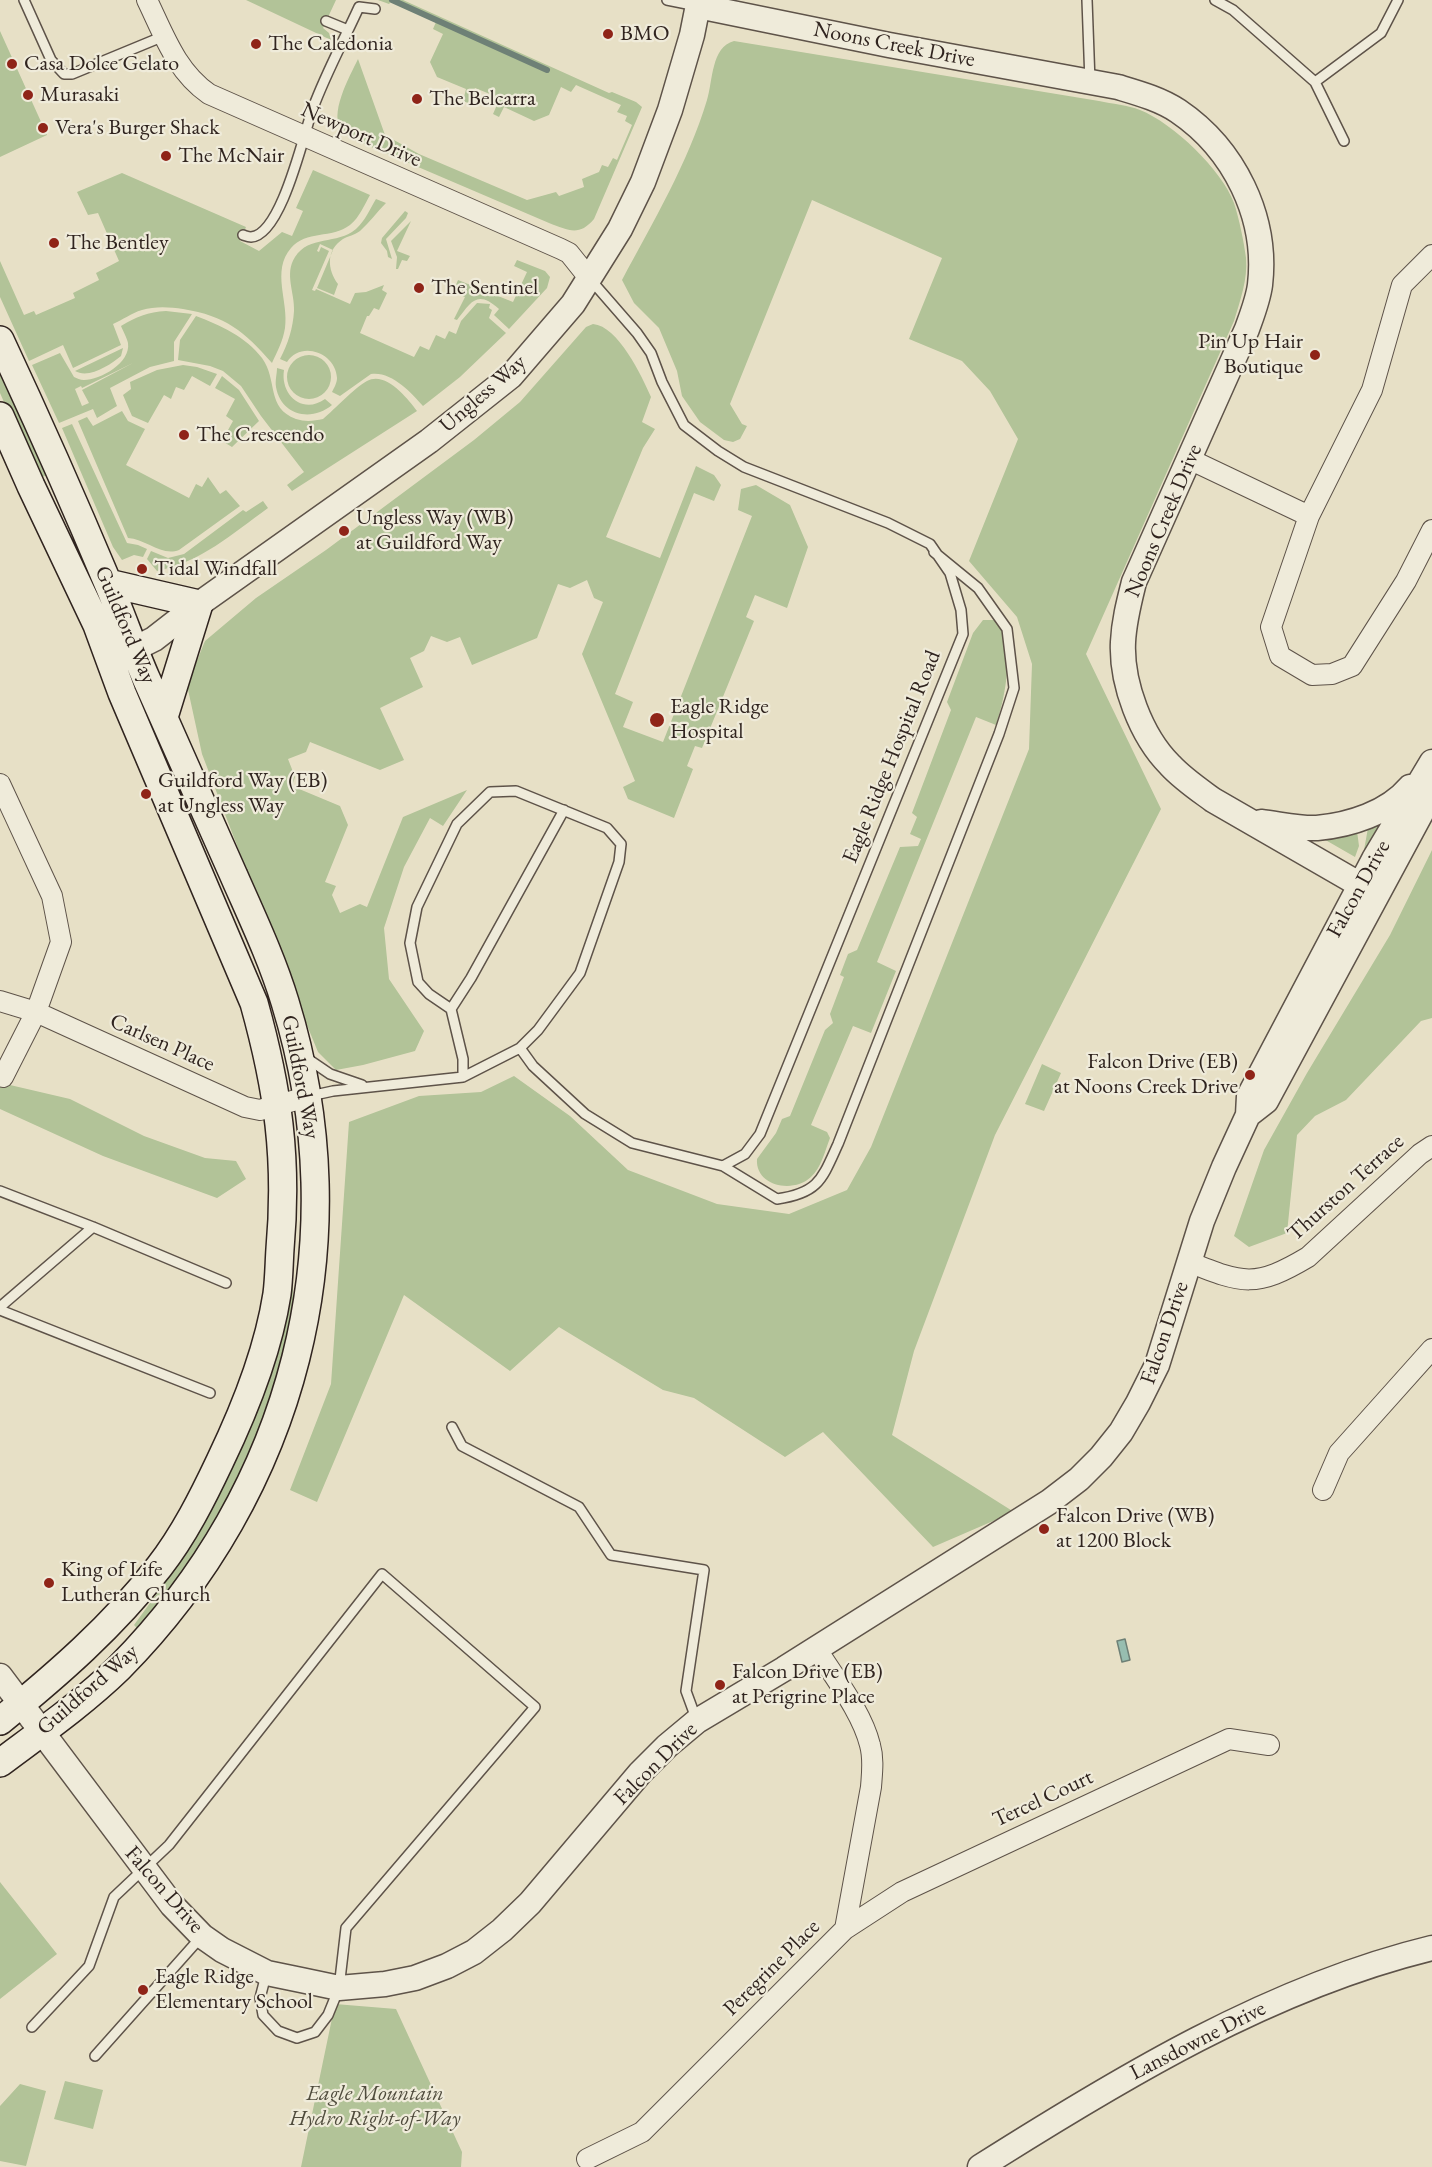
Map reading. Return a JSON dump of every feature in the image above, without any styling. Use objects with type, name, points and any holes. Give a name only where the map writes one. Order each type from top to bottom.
[{"type":"main road","name":"Guildford Way","points":[[0,340],[108,583],[256,927],[284,1000],[299,1053],[307,1097],[315,1157],[316,1219],[309,1299],[297,1362],[273,1433],[238,1507],[206,1560],[159,1624],[115,1672],[0,1763]]},
{"type":"main road","name":"Guildford Way","points":[[0,416],[97,625],[110,661],[254,1003],[269,1055],[278,1105],[284,1164],[284,1206],[277,1294],[262,1354],[238,1422],[202,1500],[160,1566],[116,1618],[91,1643],[0,1721]]},
{"type":"main road","points":[[108,583],[200,604],[164,717]]},
{"type":"street","name":"Newport Drive","points":[[147,0],[184,72],[197,86],[209,94],[561,249],[569,253],[589,278]]},
{"type":"street","name":"Noons Creek Drive","points":[[698,3],[889,45],[1118,87],[1150,97],[1176,110],[1216,143],[1231,164],[1251,204],[1261,264],[1259,286],[1247,329],[1134,582],[1125,616],[1123,644],[1127,680],[1136,714],[1151,740],[1168,764],[1188,782],[1213,800],[1369,889]]},
{"type":"street","name":"Ungless Way","points":[[110,661],[154,639],[429,441],[510,376],[573,304],[620,229],[643,182],[670,110],[698,3]]},
{"type":"street","points":[[1432,255],[1402,285],[1372,390],[1310,516],[1272,627],[1280,656],[1312,675],[1332,674],[1352,666],[1406,581],[1432,530]]},
{"type":"street","points":[[1189,459],[1310,516]]},
{"type":"street","points":[[1251,821],[1316,828],[1359,820],[1404,794],[1431,764]]},
{"type":"street","name":"Falcon Drive","points":[[0,1676],[172,1905],[202,1936],[222,1950],[267,1972],[339,1988],[385,1984],[415,1978],[447,1966],[474,1952],[502,1930],[530,1903],[640,1773],[698,1721],[1049,1502],[1101,1457],[1121,1432],[1157,1365],[1202,1221],[1248,1115],[1266,1101],[1431,764]]},
{"type":"street","points":[[0,784],[52,896],[61,942],[36,1012],[3,1077]]},
{"type":"street","points":[[1369,889],[1432,793]]},
{"type":"street","name":"Carlsen Place","points":[[0,1000],[36,1012],[245,1107],[260,1110],[307,1097]]},
{"type":"street","name":"Thurston Terrace","points":[[1189,1262],[1233,1279],[1250,1280],[1271,1276],[1289,1268],[1308,1257],[1420,1154],[1432,1146]]},
{"type":"street","points":[[1323,1490],[1339,1453],[1432,1349]]},
{"type":"street","name":"Peregrine Place","points":[[587,2159],[642,2132],[845,1929],[871,1787],[873,1768],[871,1747],[864,1727],[816,1648]]},
{"type":"street","name":"Tercel Court","points":[[845,1929],[902,1892],[1228,1739],[1269,1745]]},
{"type":"street","name":"Lansdowne Drive","points":[[980,2167],[1151,2063],[1265,2007],[1338,1978],[1432,1948]]},
{"type":"lane","points":[[24,0],[51,60],[64,74],[77,72],[164,36]]},
{"type":"lane","points":[[667,0],[698,3]]},
{"type":"lane","points":[[1087,0],[1090,82]]},
{"type":"lane","points":[[1215,0],[1233,10],[1316,82],[1344,141]]},
{"type":"lane","points":[[1316,82],[1381,33],[1398,0]]},
{"type":"lane","points":[[243,235],[252,237],[256,235],[274,219],[291,180],[313,108],[359,7],[375,9]]},
{"type":"lane","points":[[326,21],[348,30]]},
{"type":"lane","name":"Eagle Ridge Hospital Road","points":[[589,278],[651,352],[662,382],[684,425],[718,451],[744,467],[888,523],[930,544],[950,573],[961,610],[963,634],[760,1134],[745,1154],[723,1166]]},
{"type":"lane","points":[[520,1048],[533,1066],[585,1114],[632,1143],[723,1166],[777,1199],[796,1196],[813,1188],[823,1175],[838,1143],[999,734],[1014,688],[1006,629],[978,588],[934,552]]},
{"type":"lane","points":[[307,1097],[333,1091],[463,1077],[520,1048],[538,1030],[580,973],[619,862],[621,843],[607,828],[516,791],[490,792],[457,824],[417,907],[410,944],[418,982],[429,994],[451,1009],[463,1059],[463,1077]]},
{"type":"lane","points":[[451,1009],[471,978],[564,810]]},
{"type":"lane","points":[[299,1053],[330,1074],[367,1087]]},
{"type":"lane","points":[[0,1191],[226,1283]]},
{"type":"lane","points":[[93,1227],[0,1309],[210,1393]]},
{"type":"lane","points":[[452,1427],[462,1446],[579,1507],[611,1555],[704,1570],[686,1691],[698,1721]]},
{"type":"lane","points":[[32,2027],[89,1966],[114,1898],[169,1845],[382,1574],[536,1707],[346,1928],[339,1988],[328,2015],[315,2032],[297,2038],[278,2031],[263,2015],[260,1998],[267,1972]]},
{"type":"lane","points":[[95,2056],[202,1936]]},
{"type":"green space","points":[[246,0],[336,0],[323,28],[329,33],[331,40]]},
{"type":"green space","points":[[378,0],[403,0],[609,93],[612,92],[636,102],[642,107],[594,219],[589,225],[578,230],[556,226],[355,140],[343,132],[337,116],[339,106],[358,59],[385,135],[419,154],[527,200],[556,192],[559,196],[584,187],[582,179],[599,172],[602,165],[608,167],[613,158],[617,160],[632,125],[625,121],[627,116],[617,112],[621,105],[576,85],[571,92],[561,87],[549,115],[534,121],[504,107],[499,117],[493,114],[500,98],[475,88],[468,103],[463,101],[466,89],[437,77],[430,62],[443,34],[433,29],[436,22],[391,2],[389,4]]},
{"type":"green space","points":[[0,31],[47,135],[0,157]]},
{"type":"green space","points":[[734,41],[1099,101],[1140,110],[1167,125],[1208,162],[1228,190],[1234,203],[1243,238],[1246,274],[1234,321],[1086,654],[1161,809],[995,1135],[914,1351],[892,1435],[1014,1512],[933,1547],[823,1432],[785,1457],[694,1398],[663,1390],[559,1327],[510,1371],[404,1295],[317,1502],[290,1490],[331,1384],[349,1122],[419,1096],[481,1092],[514,1076],[570,1116],[628,1170],[717,1204],[789,1214],[847,1190],[871,1147],[1029,749],[1032,664],[1017,617],[969,561],[1018,439],[990,391],[962,361],[909,339],[942,258],[812,200],[730,404],[742,424],[747,426],[740,439],[733,442],[724,440],[700,422],[682,396],[677,371],[659,328],[634,303],[622,280],[690,147],[707,100],[717,57],[726,44]]},
{"type":"green space","points":[[313,170],[370,195],[359,215],[350,225],[335,232],[297,242],[285,257],[281,277],[285,328],[272,363],[243,334],[223,321],[198,312],[162,307],[138,311],[113,324],[121,345],[73,368],[63,345],[29,361],[0,297],[0,261],[24,315],[34,311],[36,315],[75,298],[73,293],[99,280],[96,273],[119,261],[98,213],[88,215],[77,192],[122,173],[246,227],[240,241],[259,251],[282,232],[292,236],[303,211],[296,208]]},
{"type":"green space","points":[[376,199],[386,203],[360,231],[337,243],[333,250],[320,244],[317,251],[319,252],[321,247],[329,251],[312,290],[316,289],[350,304],[355,293],[366,292],[384,285],[382,290],[387,293],[379,310],[374,308],[367,316],[360,333],[414,357],[420,346],[429,350],[436,335],[445,339],[449,331],[456,334],[461,321],[477,303],[490,304],[489,308],[492,310],[489,318],[506,333],[460,377],[423,406],[393,379],[378,374],[371,374],[340,396],[332,392],[337,378],[335,369],[324,356],[309,351],[293,355],[287,362],[280,359],[290,336],[293,317],[294,304],[290,270],[295,257],[301,250],[315,243],[348,234],[365,219]]},
{"type":"green space","points":[[405,211],[408,213],[406,218],[386,239],[392,259],[388,257],[381,243],[382,238]]},
{"type":"green space","points":[[411,221],[397,251],[410,256],[407,261],[402,260],[396,269],[397,257],[391,241]]},
{"type":"green space","points":[[331,255],[330,266],[338,284],[334,295],[317,288]]},
{"type":"green space","points":[[517,260],[545,271],[550,277],[547,288],[509,329],[494,315],[499,309],[480,299],[471,303],[457,320],[454,319],[465,297],[453,292],[458,280],[513,302],[527,272],[514,266]]},
{"type":"green space","points":[[160,312],[192,314],[174,342],[174,361],[150,367],[110,388],[117,406],[97,418],[93,409],[59,423],[32,365],[60,353],[74,377],[84,380],[106,374],[120,363],[128,350],[128,343],[121,326],[142,316]],"holes":[[[133,363],[82,390],[89,403],[82,406],[75,389],[81,386],[82,388]]]},
{"type":"green space","points":[[196,316],[232,332],[256,351],[267,366],[280,408],[296,419],[310,421],[323,419],[356,388],[374,379],[395,387],[417,411],[292,491],[287,485],[304,472],[241,386],[223,371],[178,360],[180,340]]},
{"type":"green space","points":[[593,324],[611,333],[628,353],[651,397],[642,422],[655,429],[643,448],[606,537],[660,558],[696,466],[714,475],[721,485],[714,501],[694,493],[615,694],[633,702],[623,727],[663,742],[752,516],[738,510],[741,489],[756,485],[790,505],[808,547],[787,608],[755,595],[746,617],[754,621],[702,748],[695,746],[687,766],[693,769],[674,818],[628,799],[623,787],[635,781],[582,654],[603,602],[594,598],[587,580],[570,588],[558,584],[537,638],[472,665],[460,637],[447,642],[431,636],[424,651],[410,658],[423,687],[380,708],[404,760],[380,770],[310,742],[306,752],[288,759],[295,777],[292,786],[340,806],[348,825],[325,882],[336,886],[332,895],[340,913],[360,904],[367,907],[403,817],[467,790],[443,826],[430,818],[404,867],[384,928],[389,979],[424,1031],[415,1051],[336,1070],[318,1052],[288,979],[202,754],[187,685],[205,641],[256,598],[326,550],[474,440],[520,402],[586,327]]},
{"type":"green space","points":[[123,348],[121,356],[99,370],[87,373],[75,371]]},
{"type":"green space","points":[[309,355],[317,356],[325,361],[330,369],[330,385],[325,393],[317,398],[309,399],[301,398],[293,393],[288,385],[287,377],[288,369],[293,361],[301,356]]},
{"type":"green space","points":[[0,365],[48,474],[41,478],[28,457],[0,393]]},
{"type":"green space","points":[[183,365],[217,374],[210,386],[192,376],[184,390],[176,387],[171,399],[164,395],[148,423],[132,416],[123,395],[131,389],[130,382],[157,370]]},
{"type":"green space","points":[[277,368],[284,370],[286,387],[295,400],[309,405],[325,399],[332,405],[316,413],[298,413],[291,410],[279,397],[276,384]]},
{"type":"green space","points":[[222,376],[239,390],[259,421],[232,447],[222,441],[233,421],[226,416],[235,399],[215,388]]},
{"type":"green space","points":[[122,411],[128,421],[145,429],[126,465],[189,498],[196,484],[202,487],[208,477],[220,494],[226,490],[240,506],[173,552],[160,550],[128,538],[78,421],[87,417],[93,426]]},
{"type":"green space","points":[[72,424],[127,543],[147,549],[143,557],[134,555],[122,560],[113,547],[62,428]]},
{"type":"green space","points":[[263,501],[268,508],[229,537],[188,561],[157,571],[147,559],[151,551],[168,558],[184,554],[243,510],[246,512]]},
{"type":"green space","points":[[983,620],[995,620],[1004,634],[1007,647],[1006,681],[996,725],[976,717],[877,962],[896,971],[871,1033],[853,1026],[811,1125],[827,1132],[830,1138],[820,1164],[811,1177],[795,1185],[785,1186],[768,1181],[758,1168],[757,1159],[776,1133],[782,1119],[790,1116],[825,1030],[833,1023],[830,1014],[844,977],[840,975],[848,954],[857,950],[900,847],[918,846],[921,839],[910,834],[917,817],[912,813],[951,710],[947,702],[973,633]]},
{"type":"green space","points":[[1387,820],[1370,853],[1364,850],[1368,828]]},
{"type":"green space","points":[[1357,831],[1359,846],[1355,857],[1322,838]]},
{"type":"green space","points":[[1432,850],[1432,1018],[1421,1021],[1346,1100],[1315,1116],[1297,1135],[1287,1233],[1249,1247],[1234,1236],[1264,1150],[1307,1073],[1390,935]]},
{"type":"green space","points":[[1042,1064],[1061,1073],[1044,1111],[1025,1104]]},
{"type":"green space","points":[[0,1079],[10,1085],[70,1099],[144,1136],[205,1158],[236,1161],[246,1179],[217,1198],[103,1156],[0,1109]]},
{"type":"green space","points":[[290,1271],[293,1271],[293,1311],[277,1391],[208,1540],[139,1630],[134,1625],[166,1581],[192,1536]]},
{"type":"green space","points":[[0,1882],[57,1954],[0,1999]]},
{"type":"green space","name":"Eagle Mountain Hydro Right-of-Way","points":[[335,2004],[396,2009],[462,2152],[461,2167],[301,2167]]},
{"type":"green space","points":[[65,2081],[103,2090],[93,2129],[54,2119]]},
{"type":"green space","points":[[20,2084],[46,2091],[26,2166],[0,2161],[0,2106]]},
{"type":"water","points":[[1125,1639],[1130,1660],[1122,1662],[1117,1641]]},
{"type":"waterway","points":[[392,0],[547,70]]},
{"type":"place","name":"BMO","points":[[608,34]]},
{"type":"place","name":"The Caledonia","points":[[256,44]]},
{"type":"place","name":"Casa Dolce Gelato","points":[[12,64]]},
{"type":"place","name":"Murasaki","points":[[28,95]]},
{"type":"place","name":"The Belcarra","points":[[417,99]]},
{"type":"place","name":"Vera's Burger Shack","points":[[43,128]]},
{"type":"place","name":"The McNair","points":[[166,156]]},
{"type":"place","name":"The Bentley","points":[[54,243]]},
{"type":"place","name":"The Sentinel","points":[[419,288]]},
{"type":"place","name":"Pin Up Hair Boutique","points":[[1315,355]]},
{"type":"place","name":"The Crescendo","points":[[184,435]]},
{"type":"place","name":"Ungless Way (WB) at Guildford Way","points":[[344,531]]},
{"type":"place","name":"Tidal Windfall","points":[[142,569]]},
{"type":"place","name":"Eagle Ridge Hospital","points":[[657,720]]},
{"type":"place","name":"Guildford Way (EB) at Ungless Way","points":[[146,794]]},
{"type":"place","name":"Falcon Drive (EB) at Noons Creek Drive","points":[[1250,1075]]},
{"type":"place","name":"Falcon Drive (WB) at 1200 Block","points":[[1044,1529]]},
{"type":"place","name":"King of Life Lutheran Church","points":[[49,1583]]},
{"type":"place","name":"Falcon Drive (EB) at Perigrine Place","points":[[720,1685]]},
{"type":"place","name":"Eagle Ridge Elementary School","points":[[143,1990]]}]
